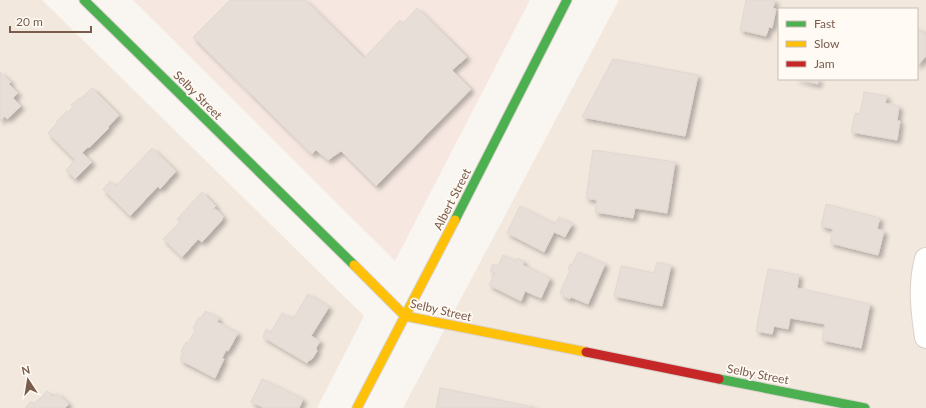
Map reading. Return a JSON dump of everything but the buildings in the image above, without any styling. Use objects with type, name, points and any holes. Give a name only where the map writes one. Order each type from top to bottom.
[{"type":"street","name":"Selby Street","points":[[84,0],[405,316],[865,408]]},
{"type":"street","name":"Albert Street","points":[[357,408],[567,0]]},
{"type":"street","points":[[926,259],[923,270],[922,302],[926,337]]},
{"type":"shaded area","points":[[0,0],[42,0],[364,316],[317,408],[0,408]]},
{"type":"shaded area","points":[[133,0],[530,0],[395,261]]},
{"type":"shaded area","points":[[619,0],[926,0],[926,408],[403,408]]},
{"type":"traffic: fast","points":[[84,0],[354,265]]},
{"type":"traffic: fast","points":[[455,220],[567,0]]},
{"type":"traffic: fast","points":[[719,379],[865,408]]},
{"type":"traffic: slow","points":[[357,408],[455,220]]},
{"type":"traffic: slow","points":[[354,265],[405,316],[586,352]]},
{"type":"traffic: jam","points":[[586,352],[719,379]]}]
